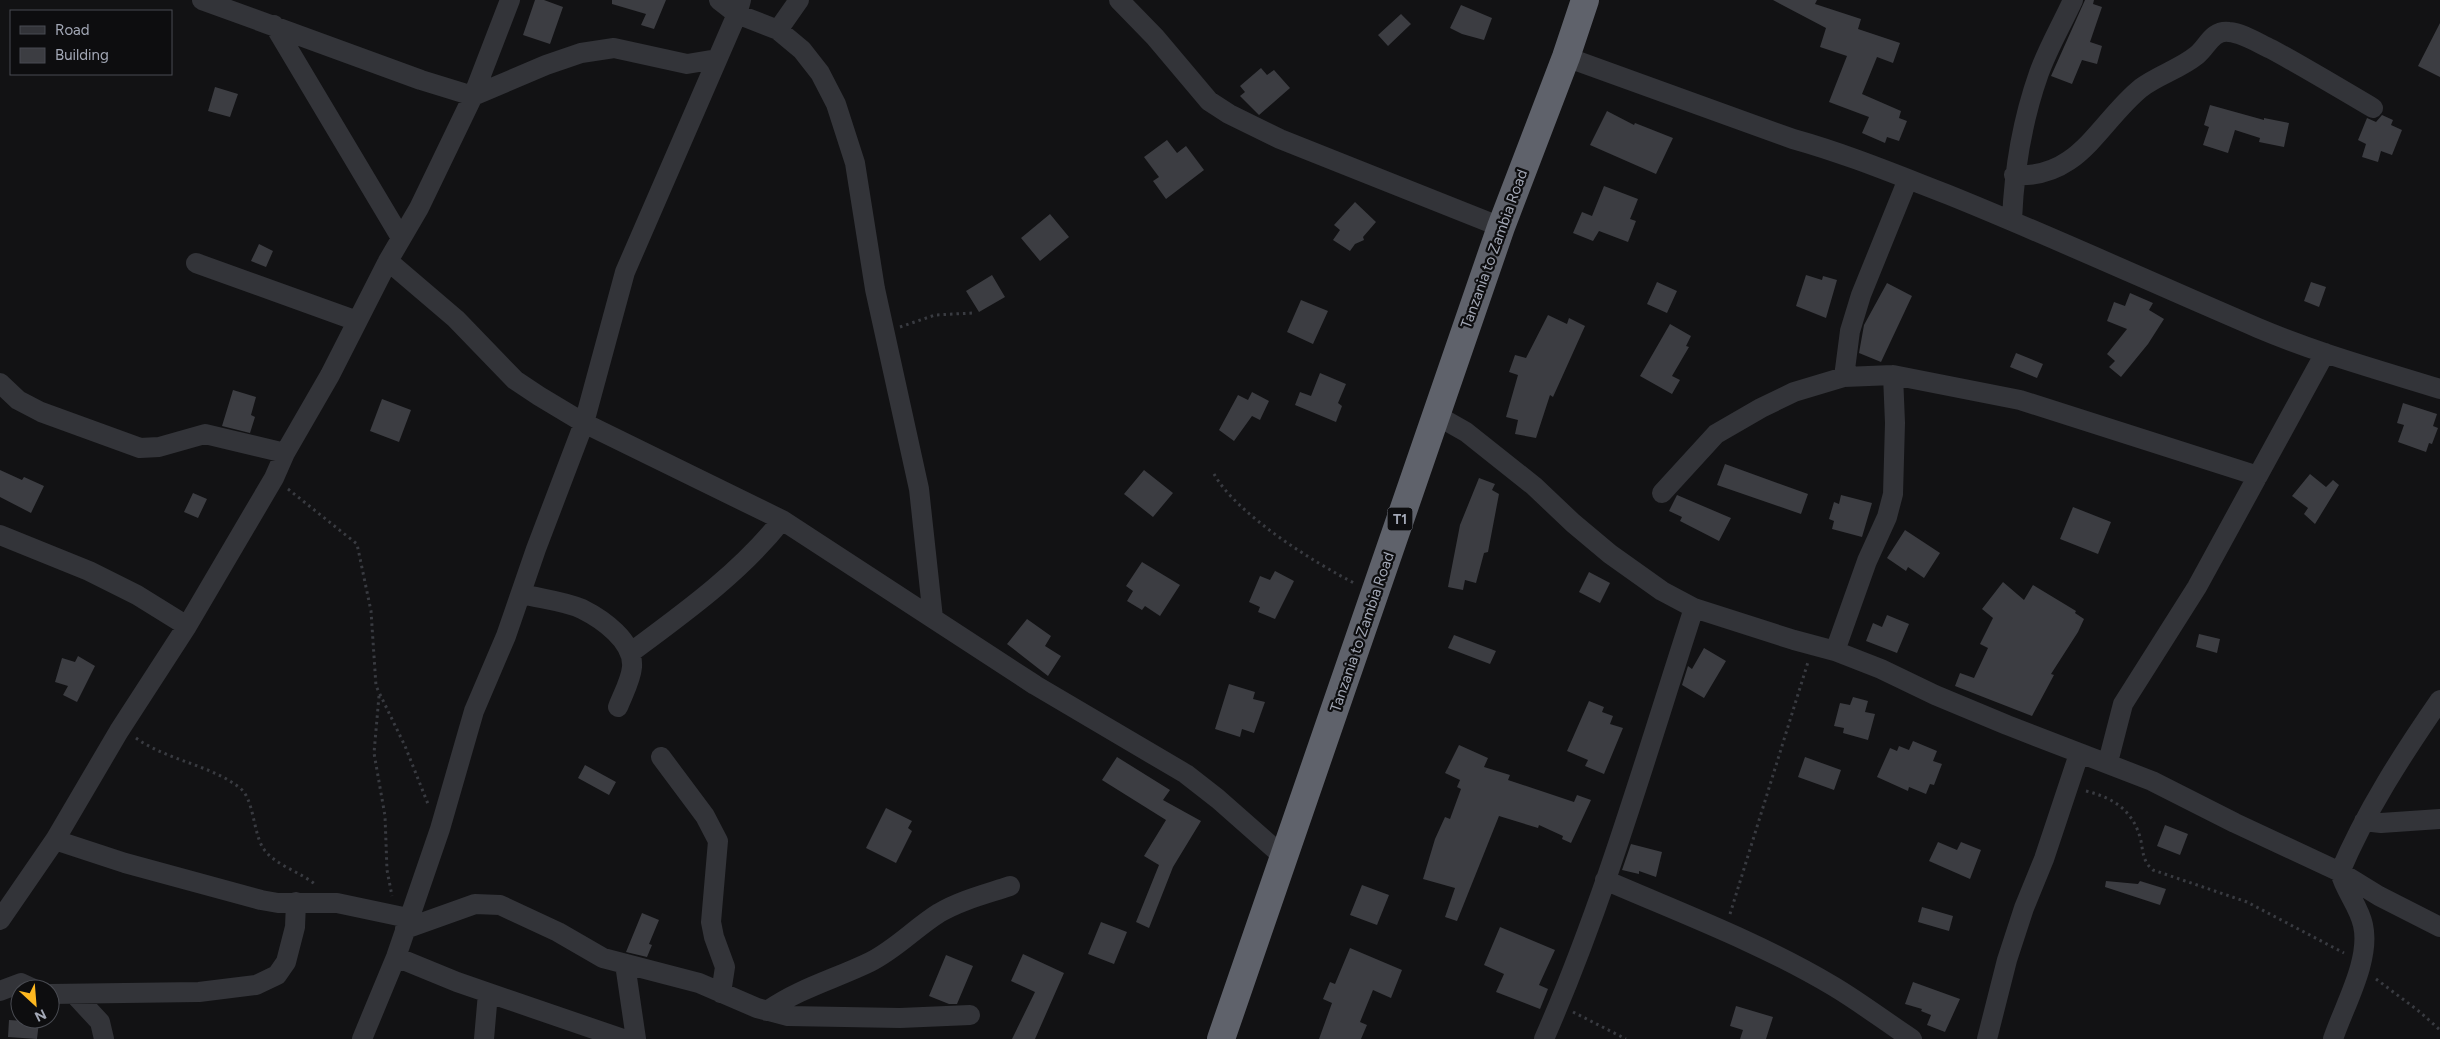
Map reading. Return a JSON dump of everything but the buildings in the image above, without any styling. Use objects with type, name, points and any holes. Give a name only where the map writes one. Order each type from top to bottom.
[{"type":"highway","name":"Tanzania to Zambia Road","points":[[1221,1039],[1501,227],[1566,57],[1585,0]]},
{"type":"street","points":[[202,0],[412,77],[473,96],[546,65],[581,53],[614,48],[687,64],[717,60]]},
{"type":"street","points":[[0,920],[55,840],[122,727],[187,626],[274,478],[285,452],[330,375],[388,261],[419,208],[473,96],[510,0]]},
{"type":"street","points":[[719,0],[739,7],[778,30],[808,58],[820,73],[836,104],[855,162],[875,289],[919,488],[933,618]]},
{"type":"street","points":[[778,30],[799,0]]},
{"type":"street","points":[[1119,0],[1154,37],[1209,101],[1229,114],[1280,139],[1501,227]]},
{"type":"street","points":[[2012,220],[2014,175],[2028,107],[2040,72],[2073,0]]},
{"type":"street","points":[[362,1039],[396,957],[403,921],[440,829],[474,711],[522,594],[536,549],[584,423],[625,272],[739,7]]},
{"type":"street","points":[[274,25],[401,238]]},
{"type":"street","points":[[2014,175],[2036,175],[2065,164],[2090,143],[2142,88],[2197,56],[2215,35],[2222,32],[2246,37],[2314,73],[2373,108]]},
{"type":"street","points":[[1566,57],[1908,179],[2012,220],[2260,329],[2440,389]]},
{"type":"street","points":[[1844,377],[1850,331],[1861,295],[1908,179]]},
{"type":"street","points":[[388,261],[456,319],[515,380],[584,423],[782,520],[1035,685],[1186,774],[1218,799],[1285,858]]},
{"type":"street","points":[[196,263],[358,321]]},
{"type":"street","points":[[2108,762],[2122,704],[2197,587],[2325,352]]},
{"type":"street","points":[[1835,651],[1893,494],[1895,423],[1893,375]]},
{"type":"street","points":[[1662,493],[1716,434],[1794,392],[1844,377],[1893,375],[2020,400],[2258,476]]},
{"type":"street","points":[[0,383],[18,400],[49,416],[140,448],[159,447],[205,434],[285,452]]},
{"type":"street","points":[[1436,415],[1466,432],[1534,486],[1573,523],[1610,554],[1662,590],[1694,608],[1835,651],[1887,672],[1935,696],[2079,754],[2108,762],[2152,781],[2227,819],[2340,872],[2379,896],[2440,927]]},
{"type":"street","points":[[630,653],[738,570],[762,545],[782,520]]},
{"type":"street","points":[[0,536],[89,571],[137,596],[187,626]]},
{"type":"street","points":[[522,594],[581,609],[602,621],[624,641],[630,653],[632,666],[618,706]]},
{"type":"street","points":[[1544,1039],[1559,1004],[1604,880],[1694,608]]},
{"type":"street","points":[[2333,1039],[2351,995],[2365,939],[2364,926],[2340,872],[2364,821],[2413,740],[2440,700]]},
{"type":"street","points":[[1987,1039],[2010,951],[2079,754]]},
{"type":"street","points":[[661,757],[705,816],[718,841],[711,922],[714,937],[725,967],[721,993]]},
{"type":"street","points":[[2364,821],[2381,823],[2440,819]]},
{"type":"street","points":[[55,840],[125,863],[245,896],[278,903],[338,903],[403,921],[475,904],[500,906],[558,932],[603,958],[699,983],[767,1011],[788,1016],[810,1018],[970,1015]]},
{"type":"street","points":[[1604,880],[1724,931],[1834,986],[1902,1036]]},
{"type":"street","points":[[767,1011],[802,990],[883,955],[938,914],[974,898],[1010,886]]},
{"type":"street","points":[[60,994],[199,992],[256,985],[277,975],[286,962],[295,927],[296,902]]},
{"type":"street","points":[[396,957],[488,993],[623,1039]]},
{"type":"street","points":[[625,964],[636,1039]]},
{"type":"street","points":[[484,1039],[488,993]]},
{"type":"street","points":[[75,994],[100,1022],[104,1039]]},
{"type":"path","points":[[886,332],[936,315],[974,313]]},
{"type":"path","points":[[1214,474],[1226,493],[1245,511],[1328,570],[1375,593]]},
{"type":"path","points":[[274,478],[357,544],[369,600],[376,686],[379,696],[402,739],[440,829]]},
{"type":"path","points":[[1724,931],[1813,645]]},
{"type":"path","points":[[379,696],[374,753],[385,816],[387,870],[403,921]]},
{"type":"path","points":[[122,727],[168,757],[218,776],[241,789],[249,802],[256,833],[264,850],[276,862],[310,880],[338,903]]},
{"type":"path","points":[[2068,787],[2105,796],[2122,807],[2134,822],[2145,860],[2153,870],[2247,902],[2360,963],[2380,984],[2408,1003],[2440,1030]]},
{"type":"path","points":[[1559,1004],[1626,1039]]}]
